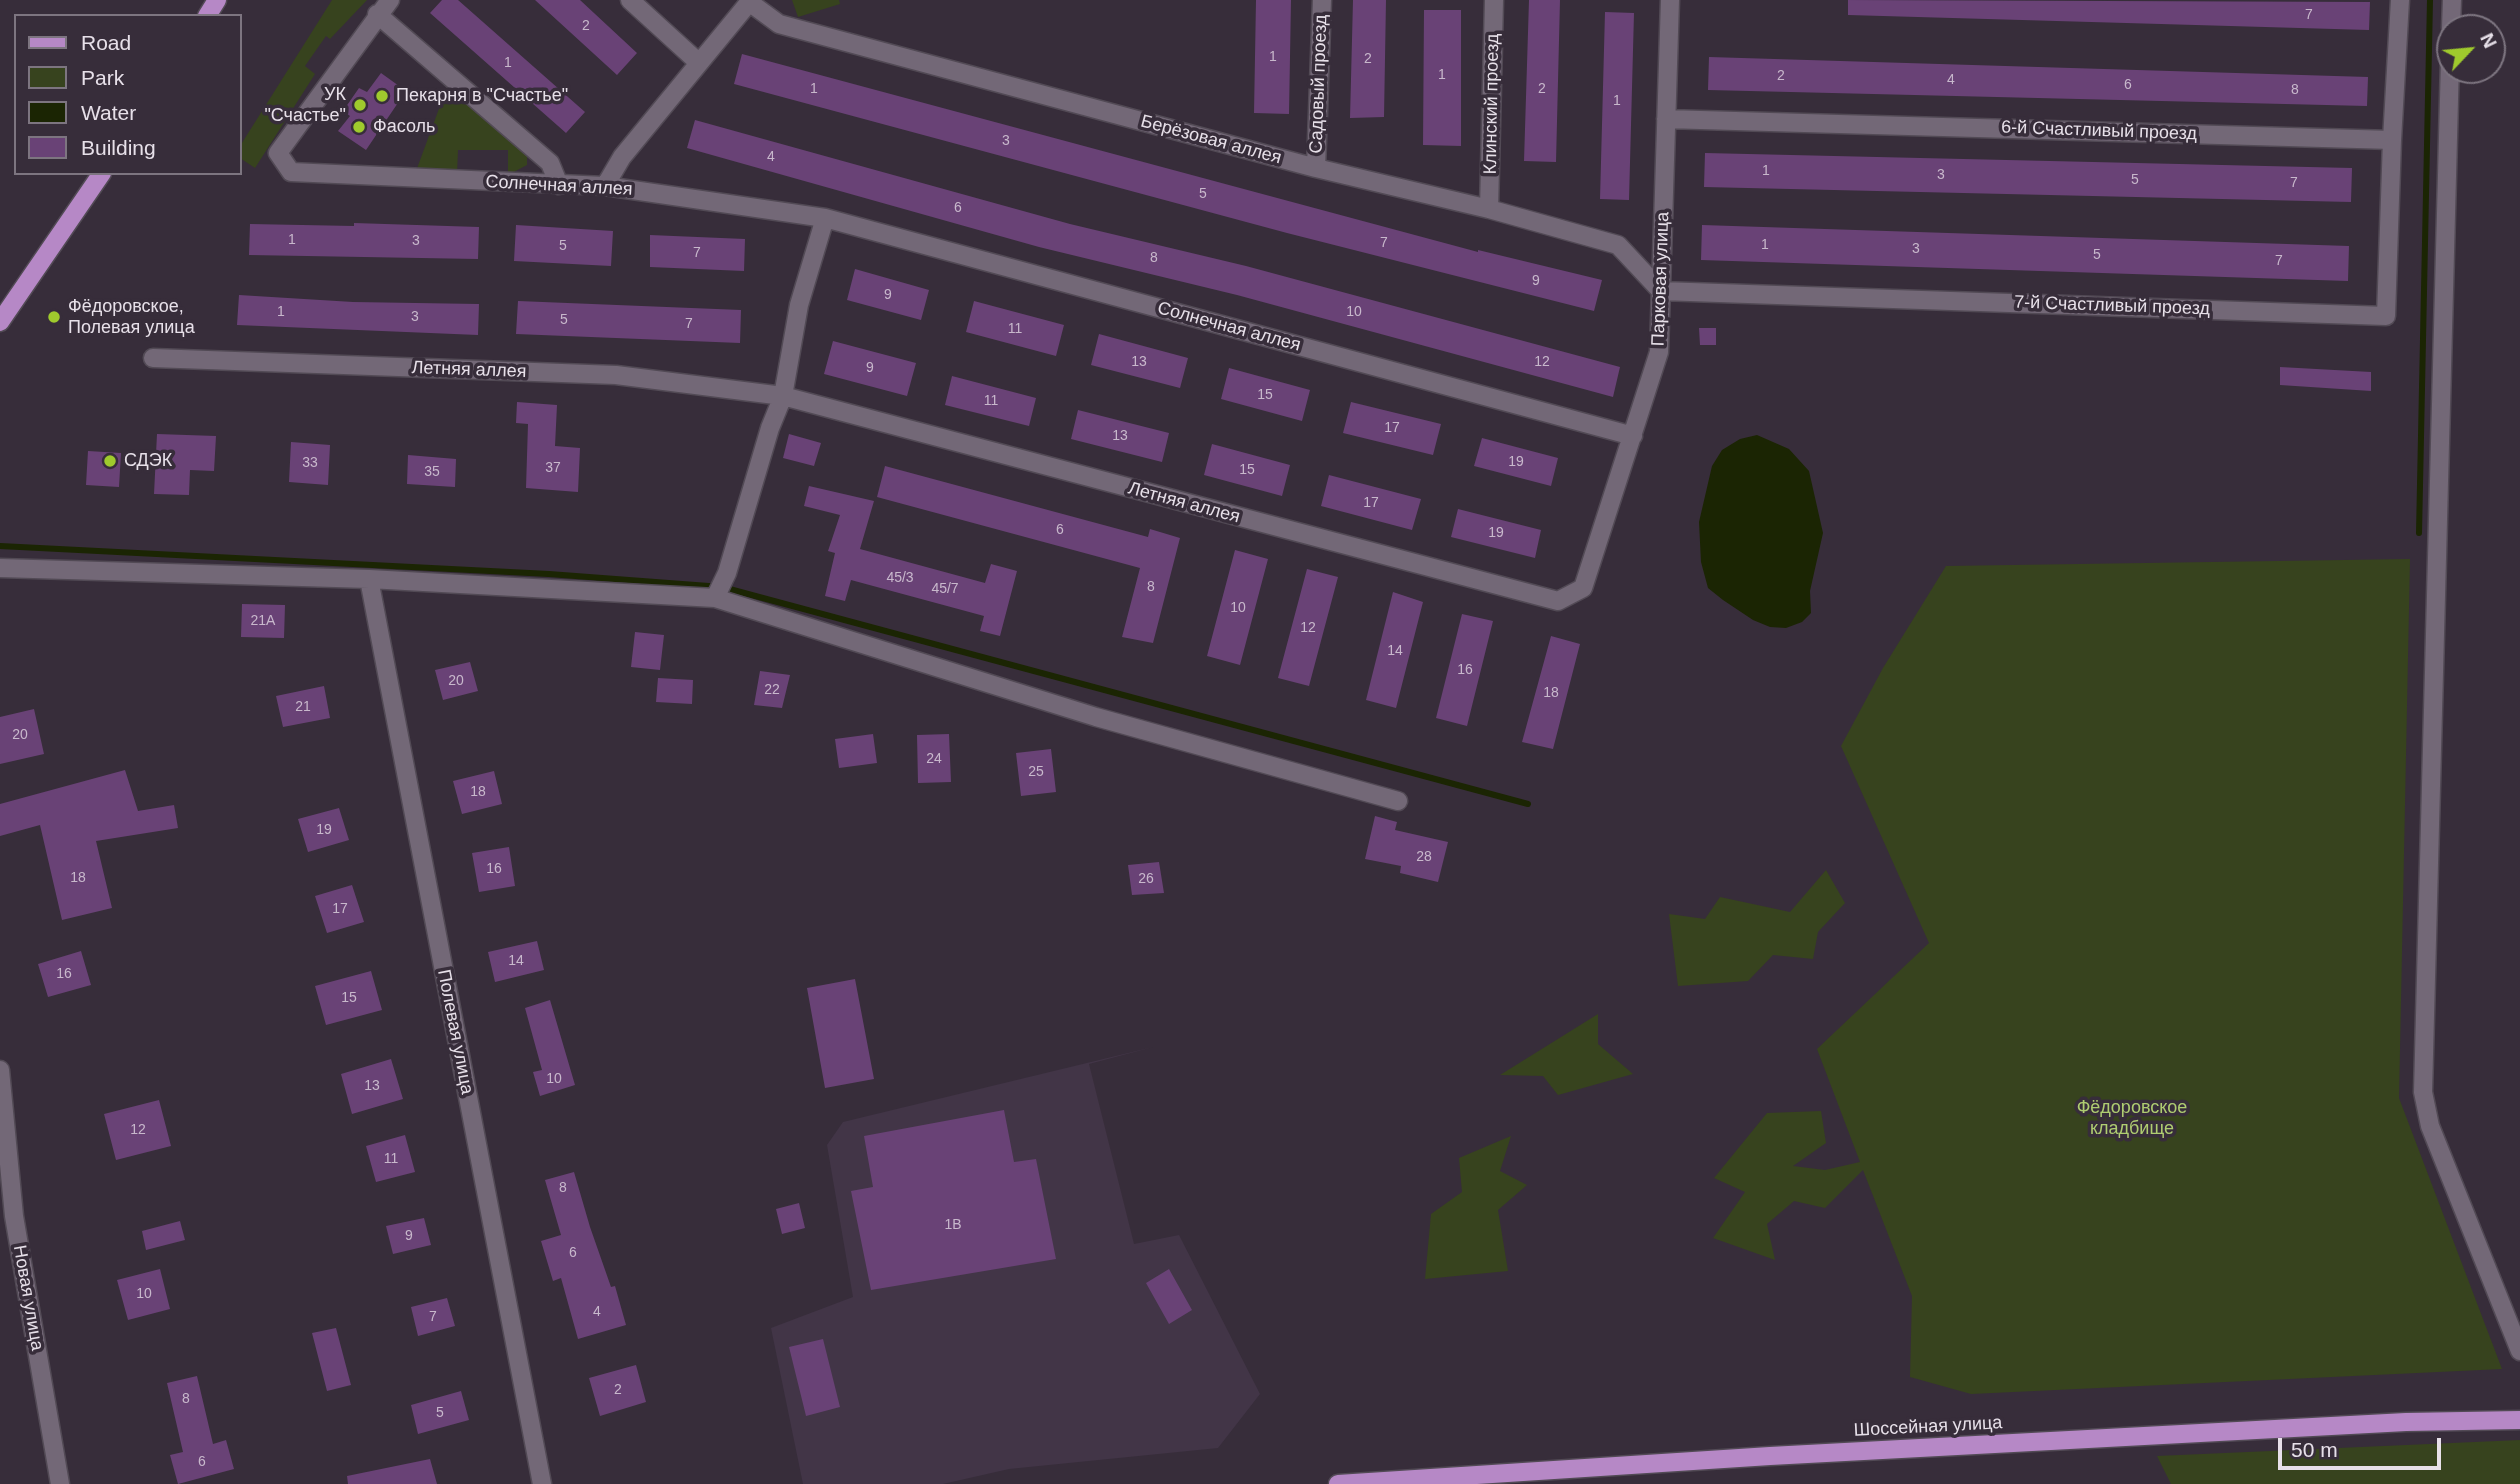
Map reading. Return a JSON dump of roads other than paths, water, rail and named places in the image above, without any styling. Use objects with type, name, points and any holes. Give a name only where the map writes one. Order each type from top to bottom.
[{"type":"main road","points":[[0,322],[101,175]]},
{"type":"main road","name":"Шоссейная улица","points":[[1338,1484],[1770,1456],[2406,1422],[2520,1420]]},
{"type":"street","points":[[390,0],[377,14],[550,163],[559,186]]},
{"type":"street","points":[[630,0],[698,62]]},
{"type":"street","name":"Садовый проезд","points":[[1316,168],[1322,0]]},
{"type":"street","name":"Клинский проезд","points":[[1489,209],[1494,0]]},
{"type":"street","name":"Парковая улица","points":[[1583,588],[1659,352],[1670,0]]},
{"type":"street","points":[[2392,139],[2400,0]]},
{"type":"street","points":[[605,186],[622,157],[750,1]]},
{"type":"street","name":"Берёзовая аллея","points":[[750,1],[779,24],[1316,168],[1489,209],[1618,245],[1661,291]]},
{"type":"street","name":"Солнечная аллея","points":[[377,14],[278,153],[291,172],[605,186],[659,191],[825,218],[1633,436]]},
{"type":"street","points":[[2449,84],[2423,1092],[2430,1126],[2520,1351]]},
{"type":"street","name":"6-й Счастливый проезд","points":[[1666,119],[2392,139]]},
{"type":"street","name":"7-й Счастливый проезд","points":[[1661,291],[2386,316],[2392,139]]},
{"type":"street","points":[[715,598],[727,573],[758,465],[783,396],[799,305],[825,218]]},
{"type":"street","name":"Летняя аллея","points":[[153,358],[616,375],[783,396],[1534,596],[1558,601],[1583,588]]},
{"type":"street","points":[[0,568],[369,579],[715,598],[1096,717],[1398,801]]},
{"type":"street","name":"Полевая улица","points":[[369,579],[542,1484]]},
{"type":"street","name":"Новая улица","points":[[0,1070],[14,1216],[60,1484]]},
{"type":"water","points":[[1757,435],[1789,449],[1809,471],[1823,533],[1810,591],[1811,613],[1802,622],[1786,628],[1770,627],[1753,620],[1723,600],[1708,588],[1701,562],[1699,522],[1712,466],[1722,450],[1740,439]]},
{"type":"waterway","points":[[2419,533],[2430,0]]},
{"type":"waterway","points":[[0,546],[549,574],[722,587],[1528,804]]},
{"type":"place","name":"Пекарня в \"Счастье\"","points":[[382,96]]},
{"type":"place","name":"УК \"Счастье\"","points":[[360,105]]},
{"type":"place","name":"Фасоль","points":[[359,127]]},
{"type":"place","name":"Фёдоровское, Полевая улица","points":[[54,317]]},
{"type":"place","name":"СДЭК","points":[[110,461]]},
{"type":"park label","name":"Фёдоровское кладбище","points":[[2132,1118]]}]
